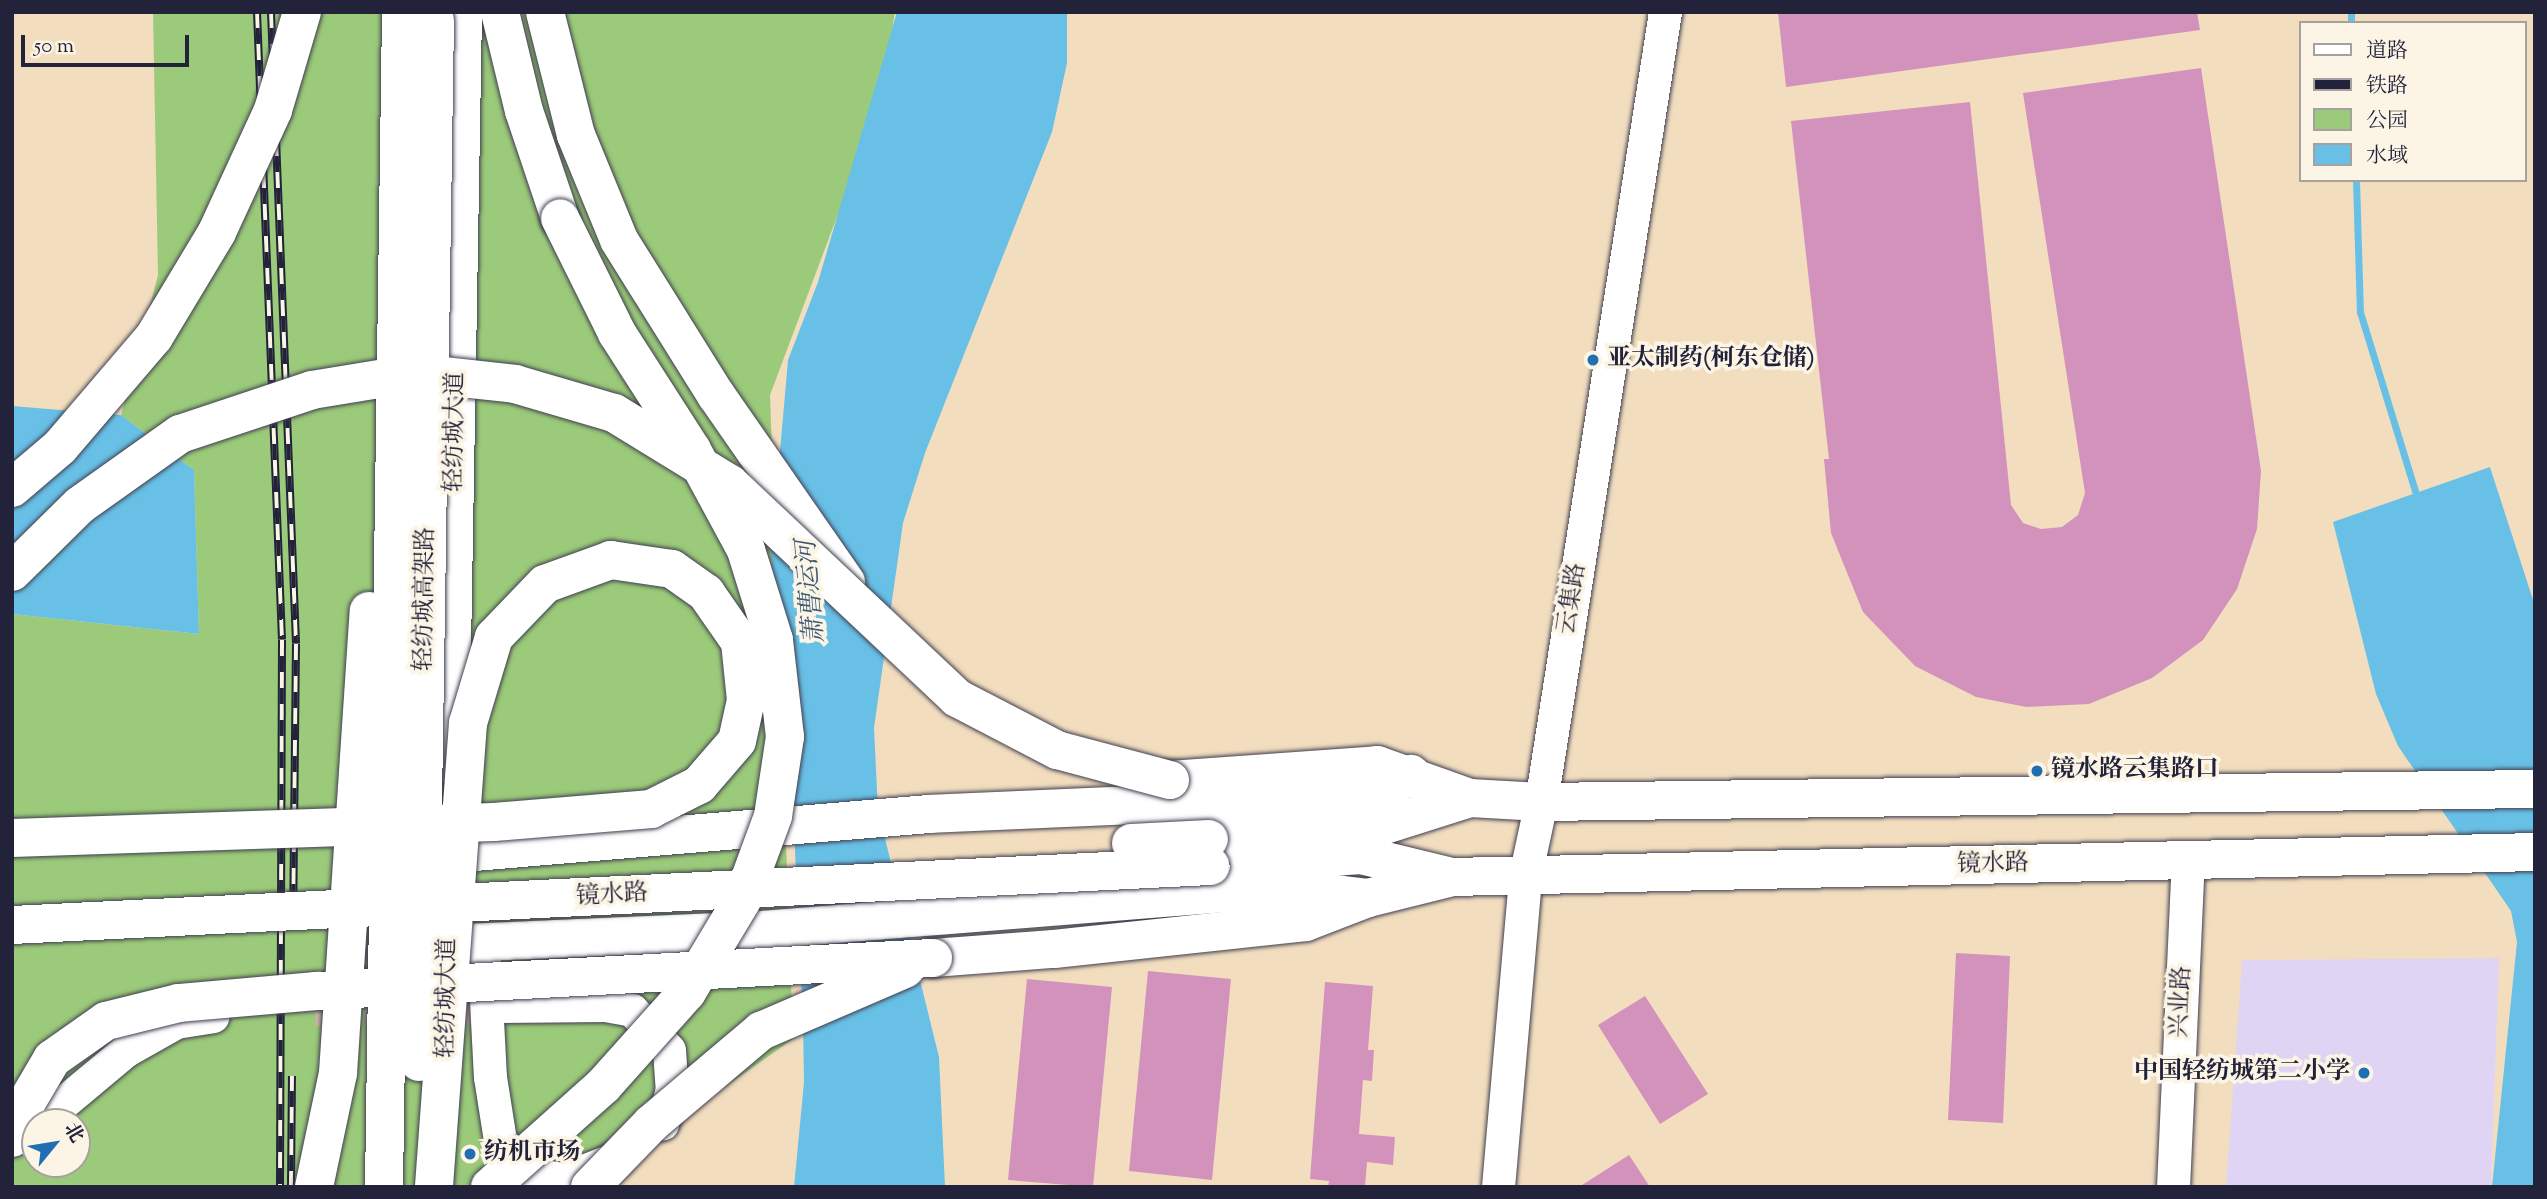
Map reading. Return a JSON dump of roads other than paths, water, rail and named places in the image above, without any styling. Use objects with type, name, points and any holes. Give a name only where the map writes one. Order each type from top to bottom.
[{"type":"main road","points":[[12,488],[60,447],[154,337],[217,232],[274,110],[302,12]]},
{"type":"main road","points":[[367,1187],[386,12]]},
{"type":"main road","name":"轻纺城高架路","points":[[384,1187],[401,12]]},
{"type":"main road","name":"轻纺城高架路","points":[[417,1187],[435,12]]},
{"type":"main road","name":"轻纺城大道","points":[[445,1187],[466,945],[449,856],[463,12]]},
{"type":"main road","points":[[490,1187],[603,1086],[687,992],[742,900],[773,816],[785,737],[774,640],[746,550],[692,450],[617,333],[560,218],[524,111],[500,12]]},
{"type":"main road","points":[[545,12],[576,135],[619,240],[716,395],[869,615]]},
{"type":"main road","points":[[314,1187],[338,1073],[399,148]]},
{"type":"main road","points":[[12,572],[80,505],[180,434],[312,390],[416,373],[515,384],[614,413],[730,484],[957,698],[1057,750],[1170,780],[1377,765],[1410,774],[1470,798],[1541,802],[2535,789]]},
{"type":"main road","points":[[12,838],[453,823],[466,823],[494,822],[651,809],[699,785],[737,741],[746,700],[740,642],[706,593],[672,569],[611,560],[545,584],[495,637],[468,723],[462,804],[461,818],[460,832],[440,1105],[433,1187]]},
{"type":"main road","points":[[371,856],[449,856],[739,827],[929,814],[1380,794],[1410,774]]},
{"type":"main road","points":[[1210,852],[1379,827],[1470,798]]},
{"type":"main road","points":[[12,899],[1210,852],[1361,855],[1452,877]]},
{"type":"main road","name":"镜水路","points":[[12,925],[1210,852]]},
{"type":"main road","name":"镜水路","points":[[1452,877],[2535,852]]},
{"type":"main road","points":[[12,1138],[15,1122],[52,1059],[106,1021],[179,1003],[317,991],[1054,950],[1306,922],[1367,898],[1452,877]]},
{"type":"main road","points":[[370,945],[466,945],[761,930],[940,918],[1289,888],[1367,898]]},
{"type":"main road","points":[[590,1187],[652,1123],[761,1031],[933,958]]},
{"type":"street","name":"云集路","points":[[1498,1187],[1525,876],[1541,802],[1665,12]]},
{"type":"street","name":"兴业路","points":[[2173,1187],[2188,860]]},
{"type":"street","points":[[466,945],[500,1140],[525,1173],[563,1179],[607,1164],[662,1126],[671,1089],[669,1050],[632,1010],[605,1005],[499,1006]]},
{"type":"street","points":[[57,1108],[125,1051],[176,1021],[257,1010]]},
{"type":"water","name":"萧曹运河","points":[[897,12],[1067,12],[1067,63],[1052,132],[925,453],[903,523],[874,728],[878,810],[939,1057],[945,1187],[794,1187],[804,1082],[803,1023],[789,722],[771,554],[788,360],[818,282]]},
{"type":"water","points":[[12,406],[121,415],[194,470],[199,634],[12,614]]},
{"type":"water","points":[[2490,467],[2535,606],[2535,1187],[2492,1187],[2517,942],[2511,911],[2398,746],[2376,694],[2333,522]]},
{"type":"waterway","points":[[2351,12],[2351,21]]},
{"type":"waterway","points":[[2356,182],[2360,312],[2418,501]]},
{"type":"tunnel","points":[[315,1009],[499,1006]]},
{"type":"railway","points":[[257,12],[282,640],[280,1187]]},
{"type":"railway","points":[[271,12],[296,644],[293,918]]},
{"type":"railway","points":[[291,1187],[292,1076]]},
{"type":"place","name":"亚太制药(柯东仓储)","points":[[1593,360]]},
{"type":"place","name":"镜水路云集路口","points":[[2037,771]]},
{"type":"place","name":"中国轻纺城第二小学","points":[[2364,1073]]},
{"type":"place","name":"纺机市场","points":[[470,1154]]}]
